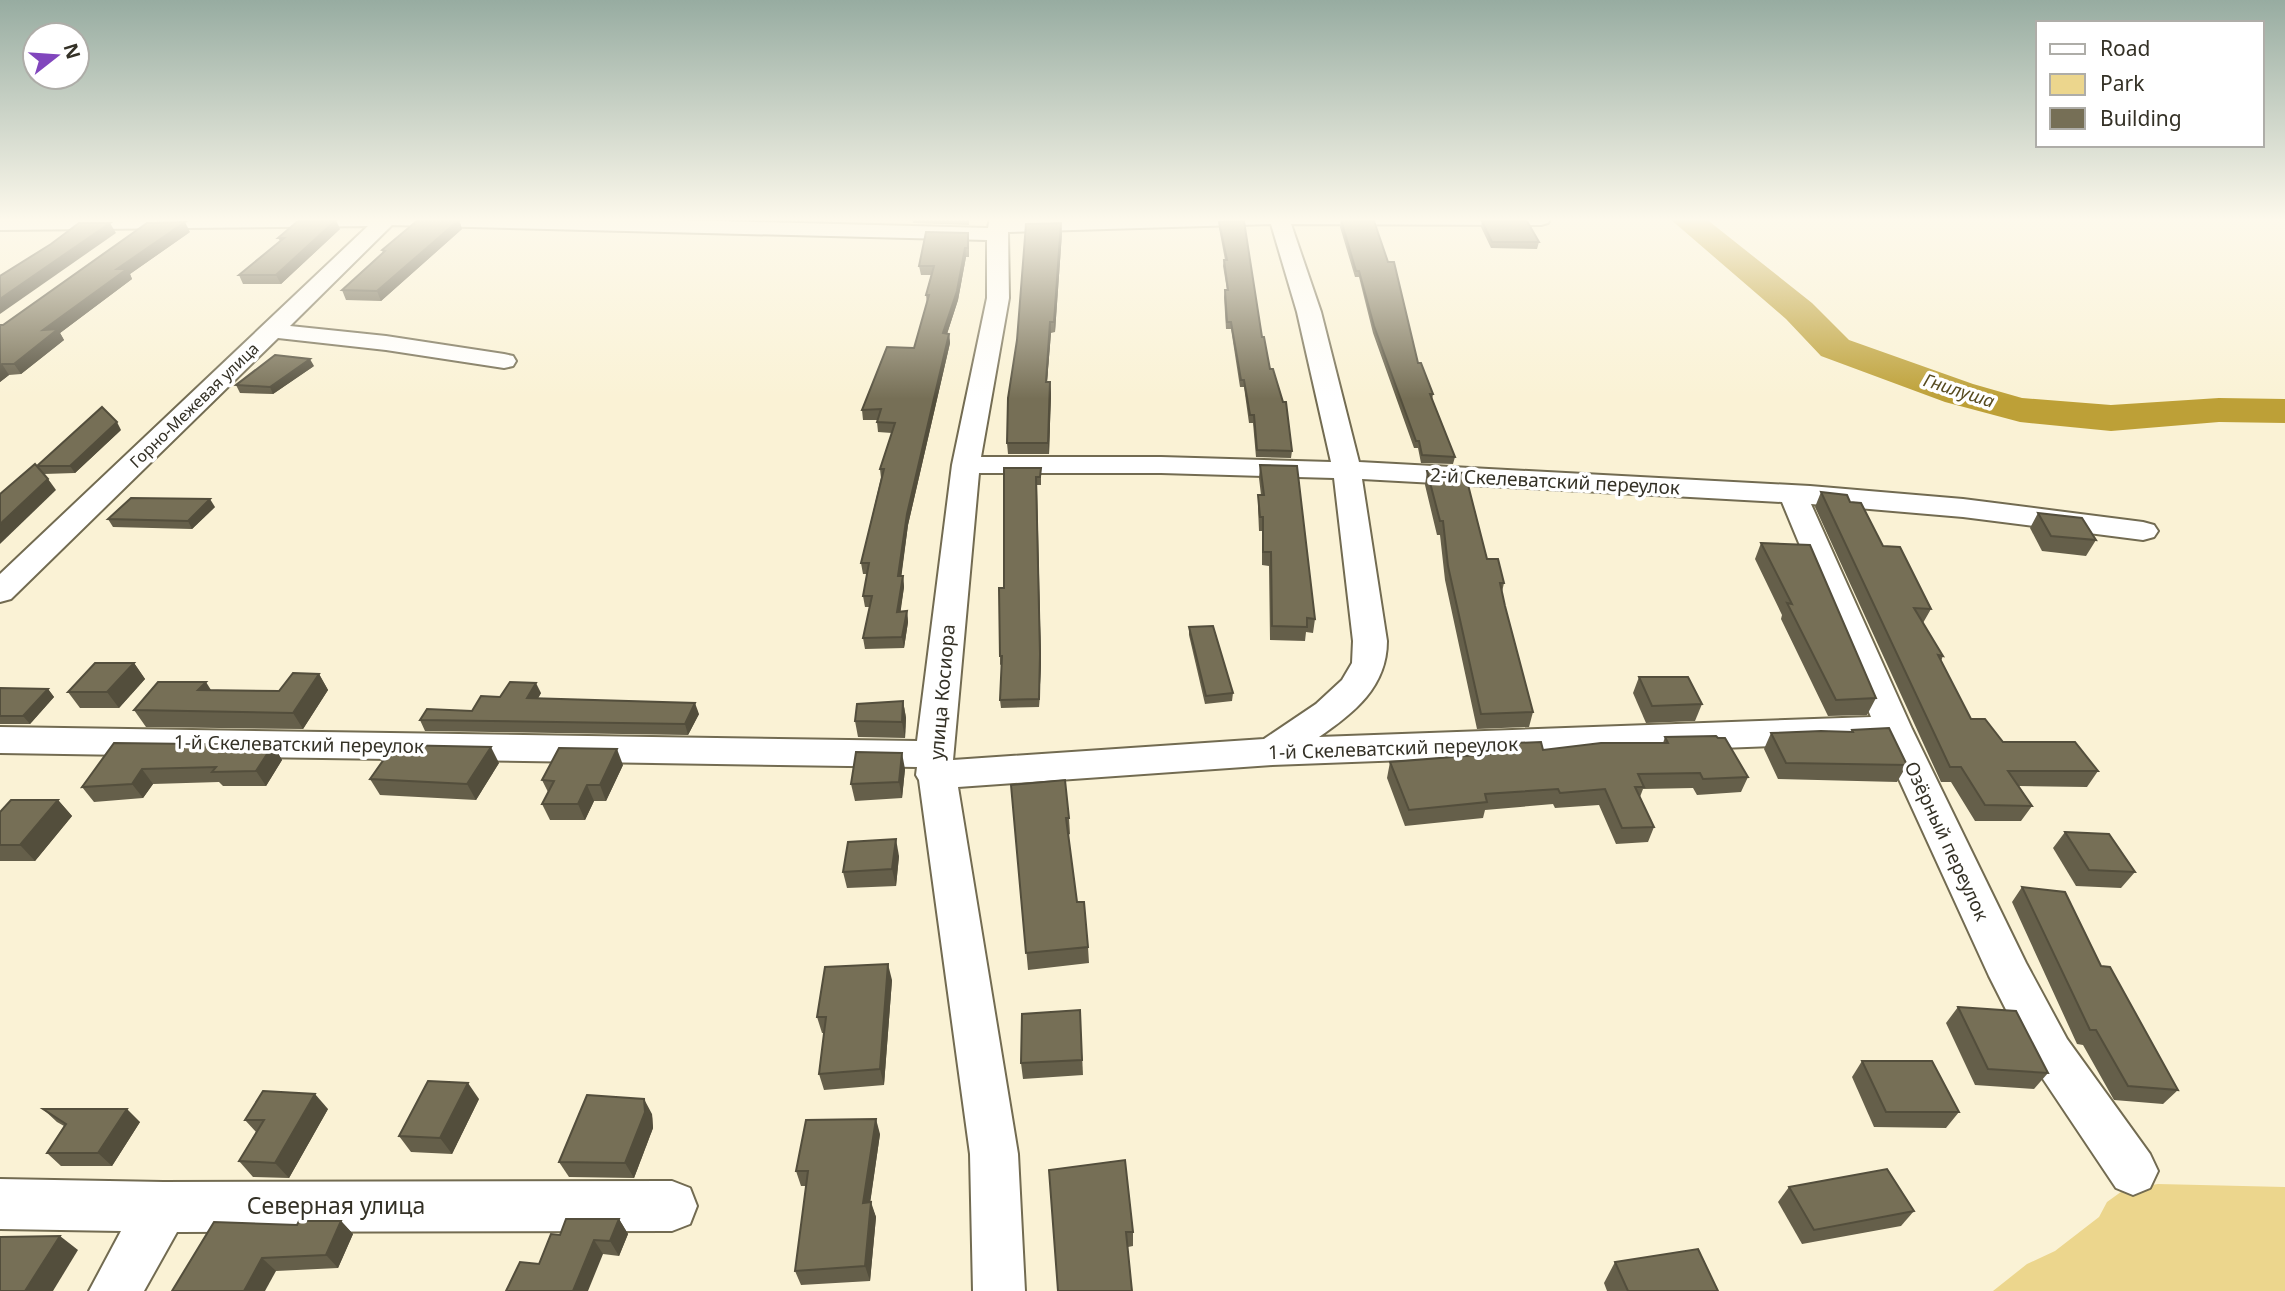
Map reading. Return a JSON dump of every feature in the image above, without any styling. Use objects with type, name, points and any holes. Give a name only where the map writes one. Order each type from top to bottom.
[{"type":"street","name":"Горно-Межевая улица","points":[[0,592],[325,278]]},
{"type":"street","name":"улица Косиора","points":[[998,278],[998,299],[966,465],[935,764],[993,1154],[999,1291]]},
{"type":"street","points":[[1272,752],[1344,699],[1359,684],[1369,665],[1370,641],[1347,470],[1298,278]]},
{"type":"street","points":[[273,328],[290,334],[386,343],[504,361]]},
{"type":"street","name":"2-й Скелеватский переулок","points":[[966,465],[1161,465],[1347,470],[1793,495],[1963,508],[2143,531]]},
{"type":"street","name":"Озёрный переулок","points":[[1793,495],[1894,729],[2011,976],[2051,1053],[2133,1171]]},
{"type":"street","name":"1-й Скелеватский переулок","points":[[0,740],[935,764],[1894,729]]},
{"type":"street","name":"Северная улица","points":[[0,1204],[163,1207],[672,1206]]},
{"type":"street","points":[[115,1291],[163,1207]]},
{"type":"green space","points":[[2158,1184],[2285,1187],[2285,1291],[1993,1291],[2027,1264],[2055,1251],[2099,1217],[2107,1202],[2125,1189]]},
{"type":"building","points":[[0,278],[30,278],[0,299]]},
{"type":"building","points":[[69,278],[114,278],[43,330],[58,329],[14,364],[0,365],[0,325]]},
{"type":"building","points":[[355,278],[392,278],[377,291],[342,290]]},
{"type":"building","points":[[931,278],[959,278],[943,333],[949,334],[907,514],[898,576],[903,576],[897,612],[907,611],[902,637],[863,638],[872,596],[863,596],[869,563],[861,563],[884,469],[880,469],[895,423],[877,422],[881,409],[862,410],[887,347],[914,348],[929,295],[926,295]]},
{"type":"building","points":[[1022,278],[1057,278],[1054,322],[1050,322],[1046,382],[1050,382],[1048,443],[1007,443],[1008,398],[1017,340]]},
{"type":"building","points":[[1226,278],[1253,278],[1270,369],[1273,369],[1283,402],[1286,402],[1292,451],[1257,450],[1254,415],[1250,415],[1244,380],[1241,380],[1231,322],[1227,322],[1225,290],[1228,290]]},
{"type":"building","points":[[1361,278],[1398,278],[1418,363],[1421,363],[1455,457],[1422,455],[1374,326]]},
{"type":"building","points":[[275,355],[310,359],[270,387],[236,385]]},
{"type":"building","points":[[102,407],[117,422],[70,466],[37,466]]},
{"type":"building","points":[[35,464],[48,479],[0,524],[0,494]]},
{"type":"building","points":[[1260,465],[1297,466],[1315,619],[1307,618],[1307,627],[1272,626],[1271,552],[1263,552],[1263,517],[1260,517],[1258,495],[1264,495]]},
{"type":"building","points":[[1004,468],[1041,468],[1040,477],[1036,477],[1039,699],[1000,700],[1002,656],[999,588],[1004,588]]},
{"type":"building","points":[[1427,471],[1465,473],[1487,559],[1498,559],[1504,583],[1500,583],[1505,606],[1533,712],[1481,714],[1448,566],[1443,521],[1440,521]]},
{"type":"building","points":[[1821,492],[1847,495],[1850,502],[1861,503],[1883,546],[1900,547],[1931,609],[1914,608],[1943,656],[1938,655],[1971,719],[1985,719],[2003,742],[2075,742],[2098,771],[2008,771],[2032,806],[1985,805],[1961,767],[1950,767]]},
{"type":"building","points":[[131,498],[210,499],[188,521],[108,519]]},
{"type":"building","points":[[2038,513],[2082,518],[2096,540],[2051,536]]},
{"type":"building","points":[[1761,543],[1810,545],[1876,698],[1836,700],[1787,603],[1792,604]]},
{"type":"building","points":[[1213,626],[1233,693],[1206,696],[1189,627]]},
{"type":"building","points":[[95,663],[134,663],[107,692],[68,692]]},
{"type":"building","points":[[293,673],[319,674],[293,713],[134,710],[158,682],[206,682],[198,690],[279,691]]},
{"type":"building","points":[[1639,677],[1688,677],[1702,704],[1652,706]]},
{"type":"building","points":[[510,682],[536,683],[527,698],[695,703],[685,724],[420,720],[427,709],[472,711],[481,696],[500,697]]},
{"type":"building","points":[[0,688],[48,689],[23,716],[0,716]]},
{"type":"building","points":[[903,701],[902,722],[855,721],[857,704]]},
{"type":"building","points":[[1889,728],[1907,765],[1786,763],[1771,733],[1853,732],[1852,730]]},
{"type":"building","points":[[1665,737],[1725,738],[1748,777],[1703,779],[1700,773],[1638,774],[1644,787],[1635,787],[1654,827],[1622,828],[1605,789],[1560,793],[1558,789],[1485,794],[1487,802],[1409,810],[1390,762],[1490,754],[1488,744],[1541,742],[1543,750],[1601,743],[1668,743]]},
{"type":"building","points":[[114,743],[273,745],[256,771],[212,772],[216,767],[142,769],[132,784],[82,787]]},
{"type":"building","points":[[394,745],[491,747],[467,784],[370,779]]},
{"type":"building","points":[[559,748],[617,749],[600,785],[587,785],[578,804],[542,804],[554,781],[542,780]]},
{"type":"building","points":[[856,752],[902,753],[899,782],[851,784]]},
{"type":"building","points":[[1065,780],[1069,818],[1066,818],[1077,902],[1084,902],[1088,947],[1026,953],[1011,785]]},
{"type":"building","points":[[11,800],[58,800],[20,845],[0,845],[0,812]]},
{"type":"building","points":[[2065,832],[2109,834],[2135,872],[2089,870]]},
{"type":"building","points":[[896,839],[892,869],[843,872],[848,842]]},
{"type":"building","points":[[2022,887],[2065,892],[2101,966],[2110,967],[2178,1090],[2128,1086],[2096,1030],[2090,1030]]},
{"type":"building","points":[[888,964],[880,1069],[819,1074],[826,1017],[817,1017],[825,967]]},
{"type":"building","points":[[1958,1007],[2016,1011],[2048,1073],[1988,1069]]},
{"type":"building","points":[[1080,1010],[1082,1060],[1021,1063],[1022,1014]]},
{"type":"building","points":[[1862,1061],[1932,1061],[1959,1112],[1886,1112]]},
{"type":"building","points":[[428,1081],[468,1083],[440,1138],[399,1136]]},
{"type":"building","points":[[263,1091],[315,1094],[275,1163],[239,1161],[264,1120],[245,1120]]},
{"type":"building","points":[[587,1095],[644,1099],[645,1112],[625,1163],[559,1162]]},
{"type":"building","points":[[43,1109],[127,1109],[98,1153],[47,1153],[66,1124]]},
{"type":"building","points":[[876,1119],[863,1203],[871,1202],[865,1266],[795,1271],[808,1171],[796,1171],[806,1120]]},
{"type":"building","points":[[1125,1160],[1133,1232],[1126,1232],[1132,1291],[1058,1291],[1049,1170]]},
{"type":"building","points":[[1887,1169],[1914,1211],[1814,1230],[1789,1187]]},
{"type":"building","points":[[566,1219],[619,1219],[610,1241],[594,1240],[573,1291],[506,1291],[520,1262],[539,1264],[551,1234],[560,1235]]},
{"type":"building","points":[[299,1221],[341,1221],[326,1255],[262,1258],[244,1291],[172,1291],[214,1222],[297,1225]]},
{"type":"building","points":[[60,1236],[25,1291],[0,1291],[0,1237]]},
{"type":"building","points":[[1698,1249],[1718,1291],[1628,1291],[1615,1262]]},
{"type":"waterway","name":"Гнилуша","points":[[1759,278],[1799,311],[1835,348],[1959,393],[2020,410],[2111,418],[2219,410],[2285,411]]}]
